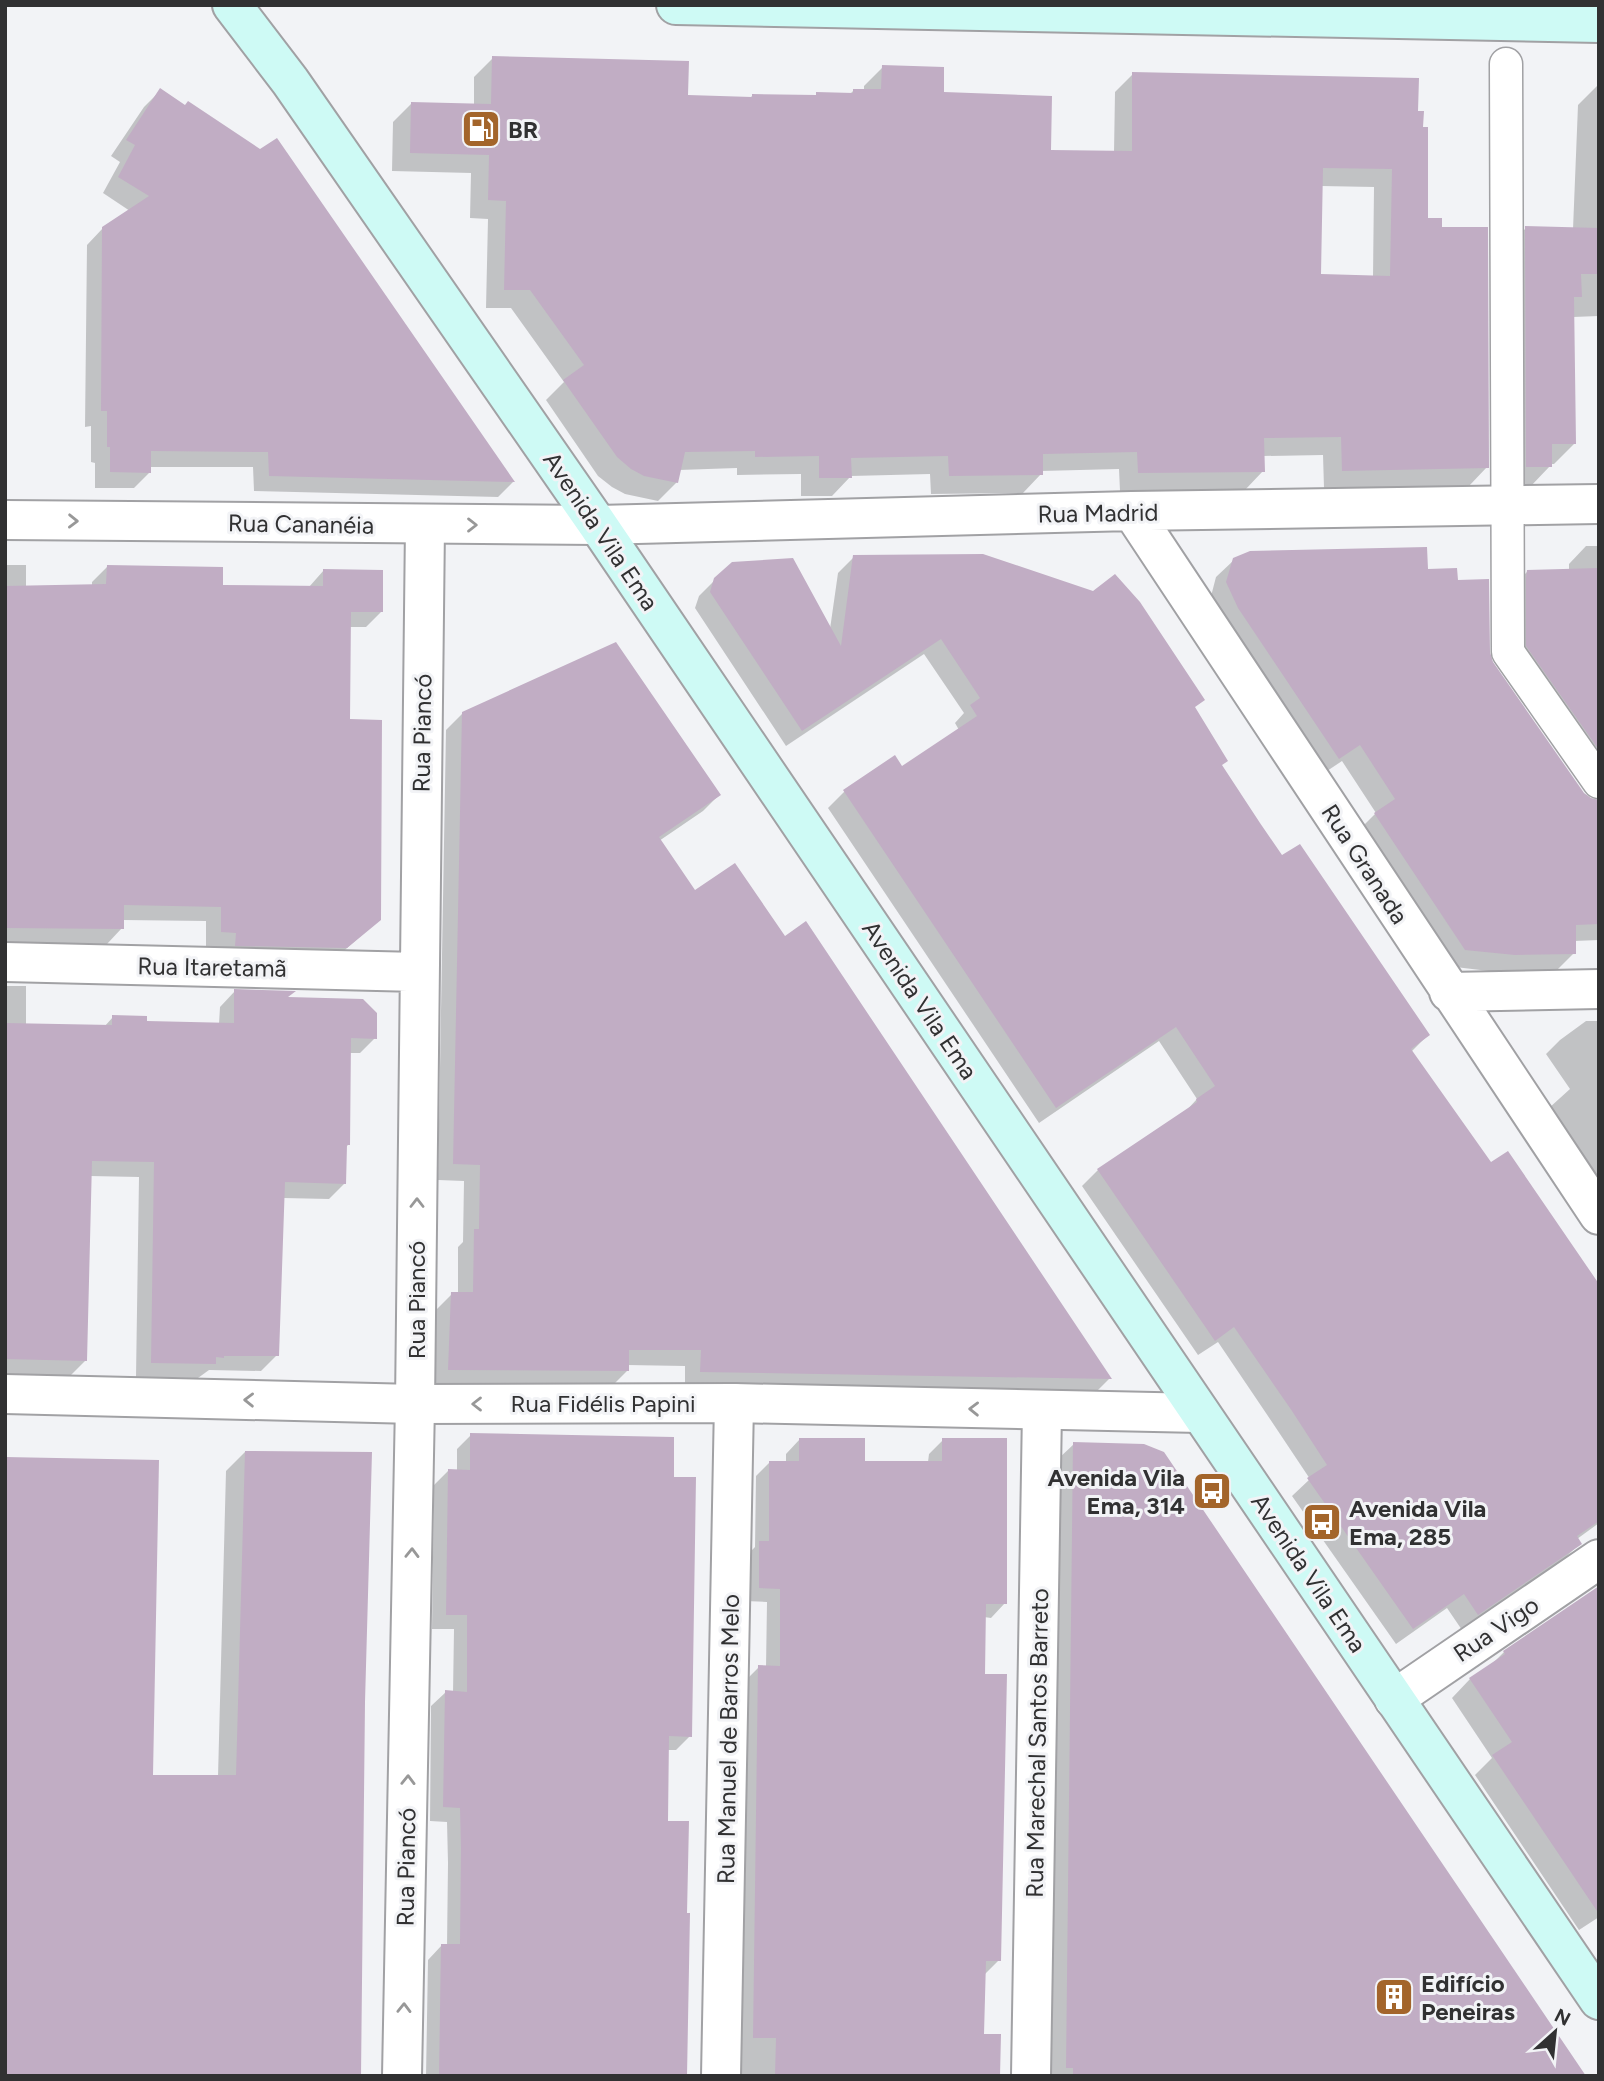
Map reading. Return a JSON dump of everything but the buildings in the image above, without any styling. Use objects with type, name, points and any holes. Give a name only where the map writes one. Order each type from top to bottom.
[{"type":"main road","name":"Avenida Vila Ema","points":[[232,5],[290,81],[598,525],[1599,2000]]},
{"type":"main road","points":[[676,5],[1599,23]]},
{"type":"street","points":[[1506,64],[1508,652],[1599,782]]},
{"type":"street","name":"Rua Madrid","points":[[598,525],[1599,504]]},
{"type":"street","name":"Rua Granada","points":[[1132,512],[1599,1215]]},
{"type":"street","name":"Rua Cananéia","points":[[5,520],[598,525]]},
{"type":"street","name":"Rua Piancó","points":[[402,2076],[415,1404],[425,525]]},
{"type":"street","name":"Rua Itaretamã","points":[[5,962],[418,972]]},
{"type":"street","points":[[1449,992],[1599,989]]},
{"type":"street","name":"Rua Fidélis Papini","points":[[5,1394],[415,1404],[734,1403],[1200,1413]]},
{"type":"street","name":"Rua Manuel de Barros Melo","points":[[721,2076],[734,1403]]},
{"type":"street","name":"Rua Marechal Santos Barreto","points":[[1031,2076],[1042,1410]]},
{"type":"street","name":"Rua Vigo","points":[[1394,1699],[1599,1559]]},
{"type":"place","name":"BR","points":[[481,129]]},
{"type":"place","name":"Avenida Vila Ema, 314","points":[[1212,1491]]},
{"type":"place","name":"Avenida Vila Ema, 285","points":[[1322,1522]]},
{"type":"place","name":"Edifício Peneiras","points":[[1394,1997]]}]
